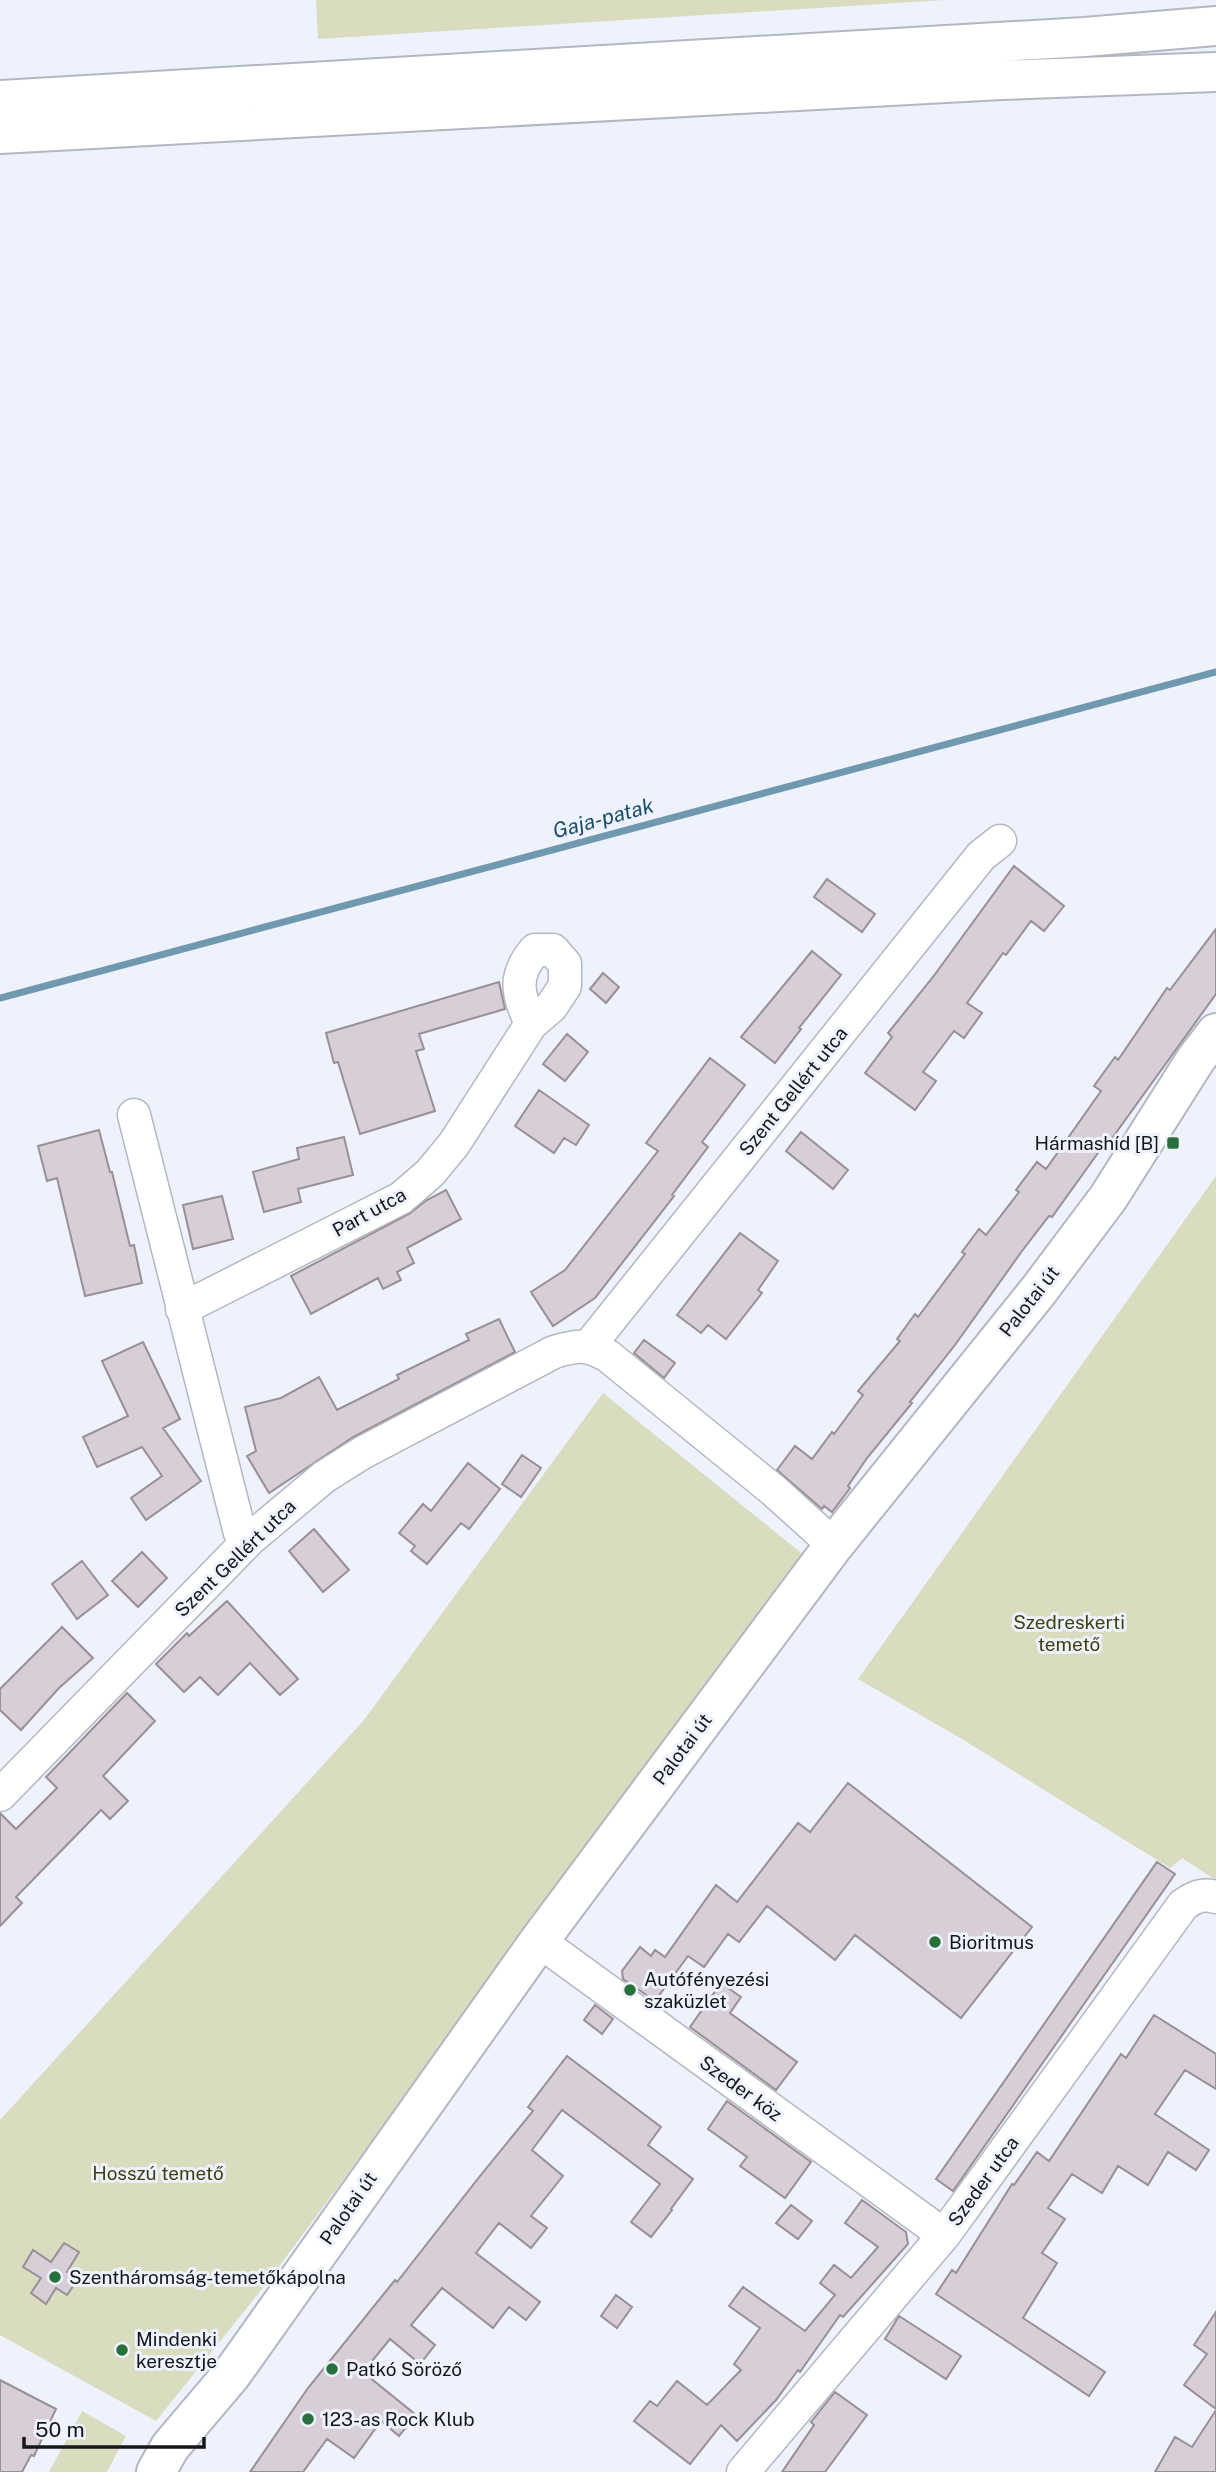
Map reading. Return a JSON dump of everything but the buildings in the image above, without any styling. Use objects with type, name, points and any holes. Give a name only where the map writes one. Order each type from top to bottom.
[{"type":"main road","points":[[0,100],[1072,38],[1216,26]]},
{"type":"main road","points":[[0,134],[1001,80],[1216,72]]},
{"type":"main road","name":"Palotai út","points":[[156,2472],[170,2447],[231,2375],[539,1941],[834,1545],[1039,1290],[1101,1208],[1196,1059],[1216,1033]]},
{"type":"street","name":"Szent Gellért utca","points":[[0,1795],[250,1539],[324,1477],[362,1453],[554,1352],[589,1346],[981,856],[1000,841]]},
{"type":"street","name":"Part utca","points":[[182,1309],[401,1198],[430,1173],[454,1144],[531,1024]]},
{"type":"street","points":[[134,1115],[240,1533],[250,1539]]},
{"type":"street","points":[[589,1346],[608,1356],[773,1490],[834,1545]]},
{"type":"street","name":"Szeder utca","points":[[743,2472],[944,2235],[1183,1905],[1196,1896],[1216,1897]]},
{"type":"street","name":"Szeder köz","points":[[539,1941],[944,2235]]},
{"type":"green space","points":[[316,0],[945,0],[318,39]]},
{"type":"green space","name":"Szedreskerti temető","points":[[1216,1176],[1216,1880],[1182,1858],[1170,1868],[962,1739],[858,1679]]},
{"type":"green space","name":"Hosszú temető","points":[[603,1393],[805,1556],[266,2284],[156,2421],[0,2335],[0,2120],[364,1720]]},
{"type":"green space","points":[[82,2411],[126,2436],[107,2472],[49,2472]]},
{"type":"waterway","name":"Gaja-patak","points":[[0,998],[1216,672]]},
{"type":"place","name":"Hármashíd [B]","points":[[1173,1143]]},
{"type":"place","name":"Bioritmus","points":[[935,1942]]},
{"type":"place","name":"Autófényezési szaküzlet","points":[[630,1990]]},
{"type":"place","name":"Szentháromság-temetőkápolna","points":[[55,2277]]},
{"type":"place","name":"Mindenki keresztje","points":[[122,2350]]},
{"type":"place","name":"Patkó Söröző","points":[[332,2369]]},
{"type":"place","name":"123-as Rock Klub","points":[[308,2419]]}]
